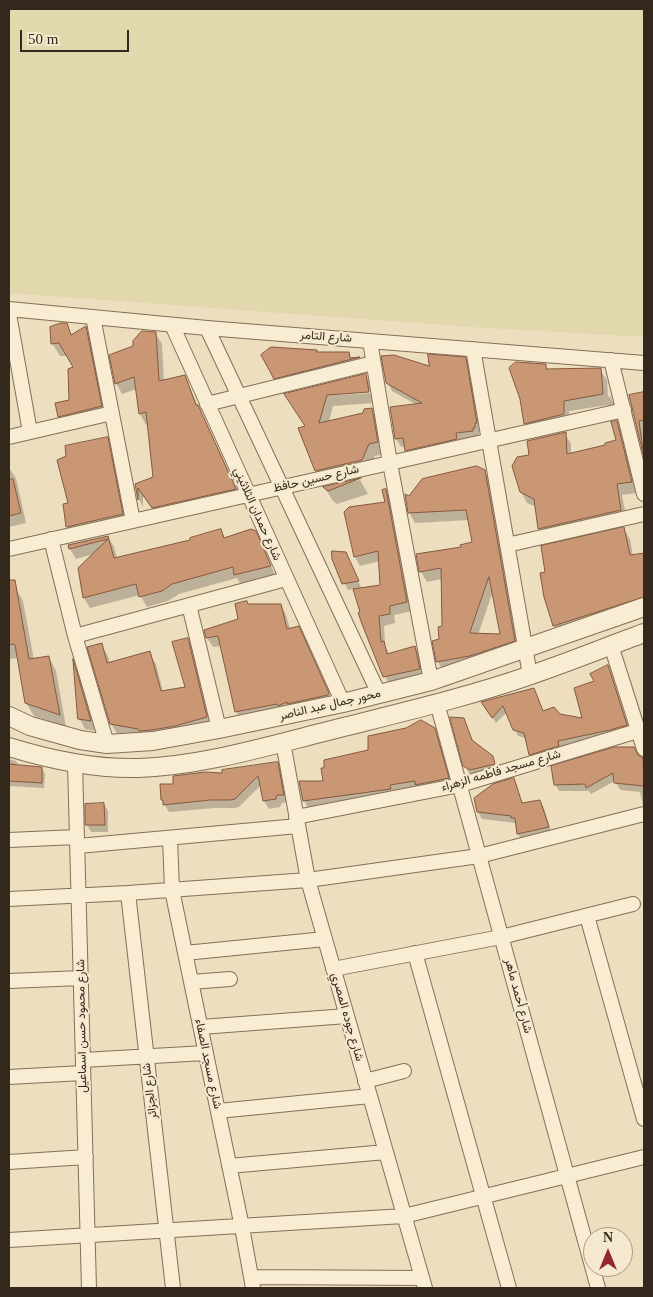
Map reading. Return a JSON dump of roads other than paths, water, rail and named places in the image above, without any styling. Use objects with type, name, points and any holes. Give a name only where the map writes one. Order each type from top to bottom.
[{"type":"street","name":"شارع التامر","points":[[9,309],[207,328],[644,363]]},
{"type":"street","points":[[9,314],[14,372],[30,432]]},
{"type":"street","points":[[93,317],[133,521]]},
{"type":"street","name":"شارع حمدان الثلاثيني","points":[[172,325],[343,702]]},
{"type":"street","points":[[207,328],[379,694]]},
{"type":"street","points":[[370,341],[390,463],[431,681]]},
{"type":"street","points":[[473,349],[530,675]]},
{"type":"street","points":[[612,360],[644,494]]},
{"type":"street","points":[[207,404],[373,363]]},
{"type":"street","name":"شارع حسين حافظ","points":[[9,549],[624,410]]},
{"type":"street","points":[[9,437],[112,413]]},
{"type":"street","points":[[507,545],[644,514]]},
{"type":"street","points":[[51,539],[75,636],[107,744]]},
{"type":"street","points":[[75,636],[286,579]]},
{"type":"street","points":[[189,605],[220,729]]},
{"type":"street","name":"محور جمال عبد الناصر","points":[[9,716],[30,726],[80,740],[107,744],[153,742],[220,729],[431,681],[644,606]]},
{"type":"street","name":"محور جمال عبد الناصر","points":[[9,747],[75,764],[119,768],[168,766],[207,759],[437,703],[530,675],[644,633]]},
{"type":"street","points":[[611,645],[642,730],[644,749]]},
{"type":"street","name":"شارع أحمد ماهر","points":[[437,703],[598,1288]]},
{"type":"street","name":"شارع مسجد فاطمه الزهراء","points":[[9,840],[77,842],[170,838],[297,821],[460,785],[642,730]]},
{"type":"street","name":"شارع جوده المصري","points":[[283,742],[308,880],[423,1283]]},
{"type":"street","name":"شارع محمود حسن اسماعيل","points":[[75,764],[89,1288]]},
{"type":"street","points":[[9,899],[128,893],[308,880],[479,856],[644,814]]},
{"type":"street","name":"شارع مسجد الصفاء","points":[[170,838],[172,890],[252,1283]]},
{"type":"street","name":"شارع الجزائر","points":[[128,893],[173,1288]]},
{"type":"street","points":[[333,969],[501,937],[633,904]]},
{"type":"street","points":[[587,916],[644,1119]]},
{"type":"street","points":[[185,953],[325,939]]},
{"type":"street","points":[[415,953],[509,1288]]},
{"type":"street","points":[[9,981],[81,978]]},
{"type":"street","points":[[191,982],[230,979]]},
{"type":"street","points":[[200,1027],[347,1016]]},
{"type":"street","points":[[9,1077],[146,1056],[205,1053]]},
{"type":"street","points":[[365,1081],[404,1071]]},
{"type":"street","points":[[218,1111],[370,1096]]},
{"type":"street","points":[[229,1166],[386,1152]]},
{"type":"street","points":[[9,1162],[86,1157]]},
{"type":"street","points":[[9,1240],[404,1216],[567,1175],[644,1158]]},
{"type":"street","points":[[252,1283],[423,1283]]}]
